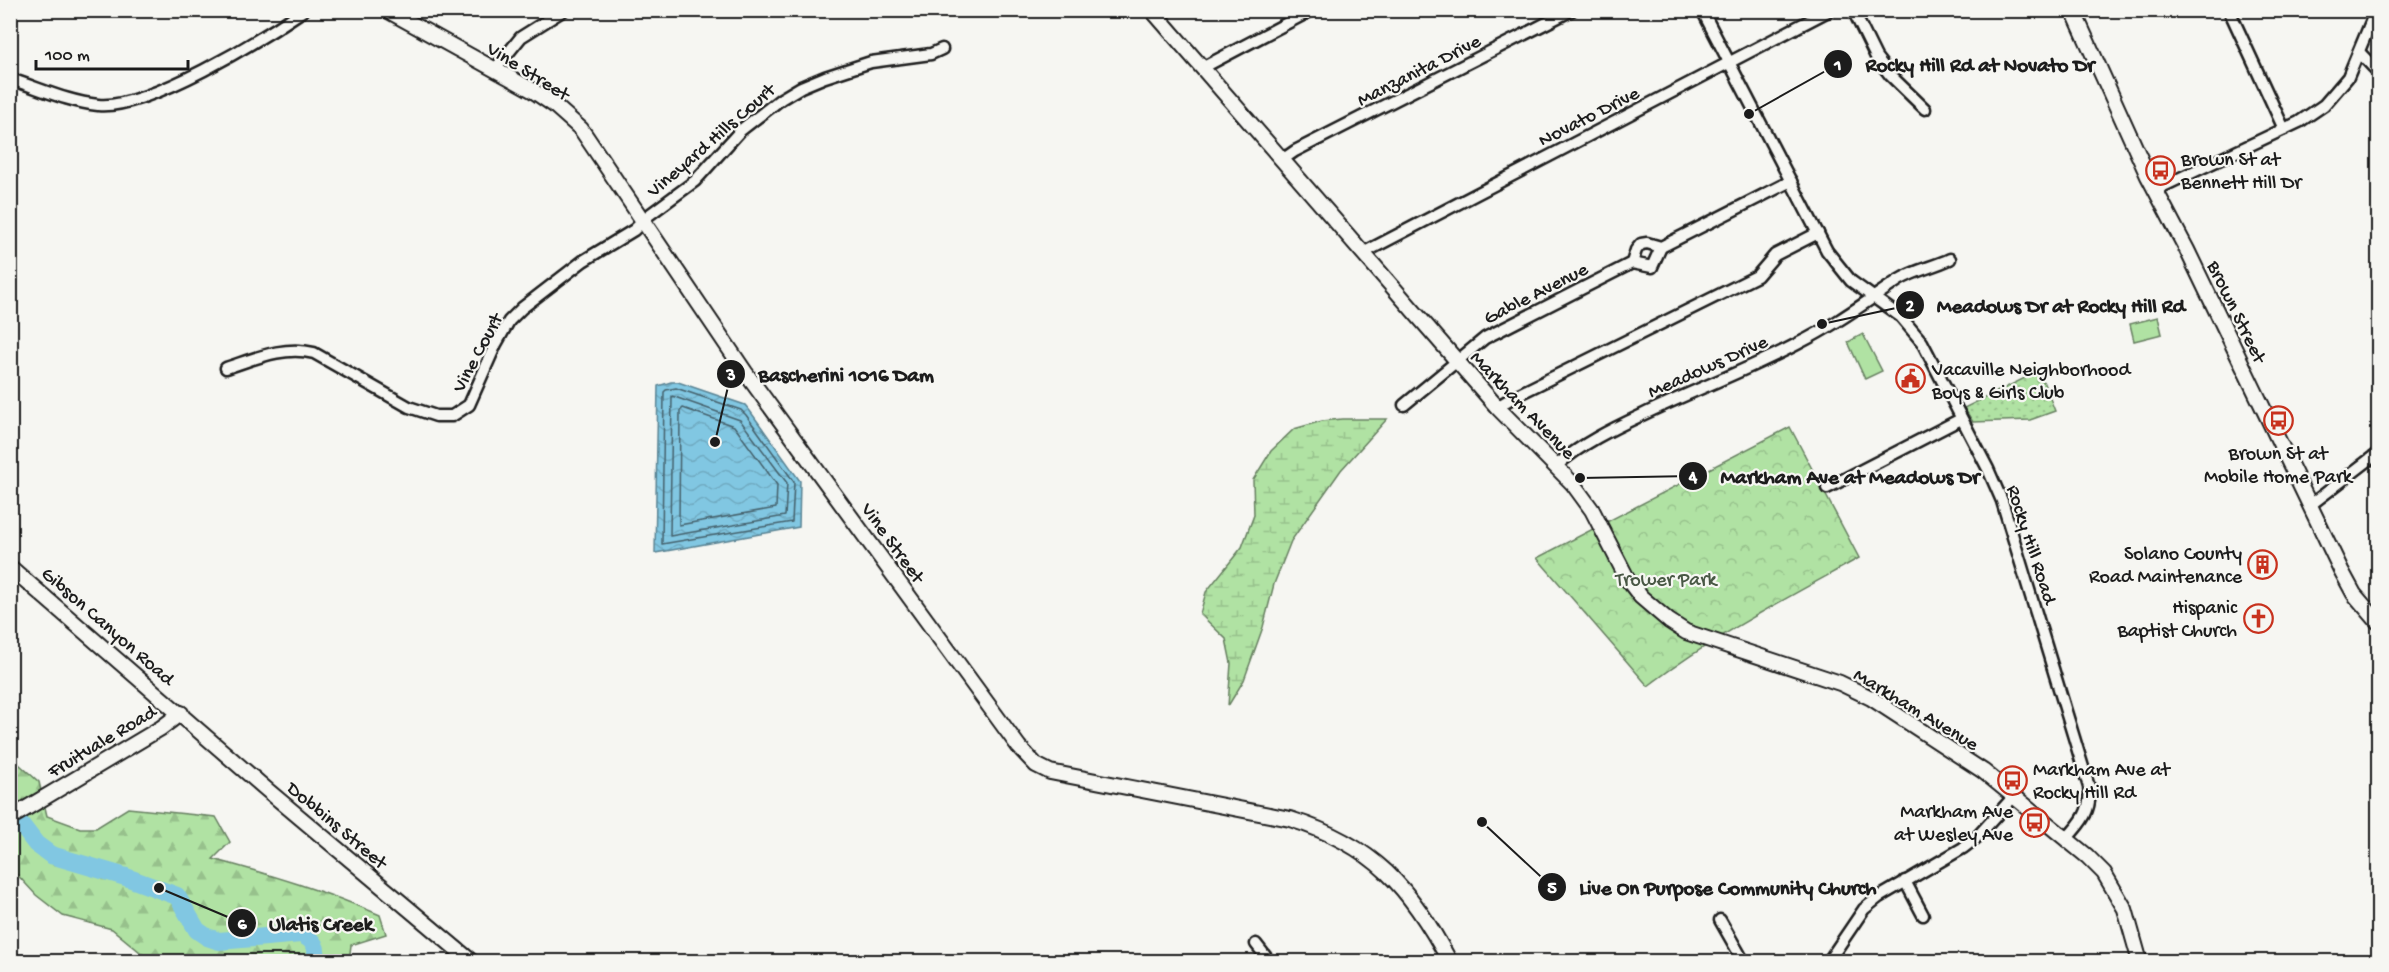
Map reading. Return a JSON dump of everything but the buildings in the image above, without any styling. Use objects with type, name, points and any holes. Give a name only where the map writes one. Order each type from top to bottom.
[{"type":"street","points":[[10,79],[39,91],[100,105],[141,98],[213,65],[304,10]]},
{"type":"street","name":"Vine Street","points":[[387,10],[458,50],[496,68],[554,105],[581,129],[745,372],[1019,747],[1036,765],[1050,772],[1290,819],[1339,838],[1376,862],[1403,888],[1422,912],[1450,962]]},
{"type":"street","points":[[496,68],[509,49],[522,37],[564,10]]},
{"type":"street","name":"Markham Avenue","points":[[1152,10],[1456,361],[1497,407],[1573,484],[1592,510],[1628,580],[1641,597],[1669,621],[1702,639],[1750,652],[1840,683],[1870,698],[1940,742],[2015,795],[2067,838],[2104,873],[2125,909],[2140,962]]},
{"type":"street","points":[[1202,68],[1312,10]]},
{"type":"street","name":"Manzanita Drive","points":[[1282,160],[1295,151],[1572,10]]},
{"type":"street","name":"Rocky Hill Road","points":[[1702,10],[1827,251],[1844,274],[1900,317],[1922,342],[2002,501],[2089,787],[2091,800],[2088,812],[2067,838]]},
{"type":"street","name":"Novato Drive","points":[[1363,253],[1830,10]]},
{"type":"street","points":[[1853,10],[1876,57],[1890,75],[1925,109]]},
{"type":"street","name":"Brown Street","points":[[2073,10],[2155,190],[2187,250],[2309,506],[2354,594],[2379,622]]},
{"type":"street","points":[[2229,10],[2284,129]]},
{"type":"street","points":[[2155,190],[2306,118],[2324,105],[2348,77],[2376,10]]},
{"type":"street","name":"Vineyard Hills Court","points":[[642,222],[704,173],[741,130],[781,99],[801,87],[871,62],[931,54],[942,49]]},
{"type":"street","points":[[2359,52],[2379,72]]},
{"type":"street","name":"Gable Avenue","points":[[1404,405],[1485,338],[1632,263],[1652,267],[1661,248],[1791,181]]},
{"type":"street","name":"Vine Court","points":[[226,368],[284,351],[302,350],[314,353],[409,407],[436,416],[452,416],[470,405],[496,344],[509,321],[522,308],[583,261],[634,230],[642,222]]},
{"type":"street","points":[[1497,407],[1757,276],[1775,255],[1818,233]]},
{"type":"street","name":"Gable Avenue","points":[[1632,263],[1636,250],[1641,244],[1647,243],[1661,248]]},
{"type":"street","name":"Meadows Drive","points":[[1556,466],[1568,455],[1609,430],[1799,343],[1900,280],[1950,259]]},
{"type":"street","points":[[1827,488],[1961,419]]},
{"type":"street","points":[[2309,506],[2379,453]]},
{"type":"street","name":"Gibson Canyon Road","points":[[10,567],[181,713]]},
{"type":"street","name":"Fruitvale Road","points":[[10,818],[161,728],[181,713]]},
{"type":"street","name":"Dobbins Street","points":[[181,713],[266,789],[472,962]]},
{"type":"street","points":[[1828,962],[1864,909],[1879,897],[1963,848],[1982,832],[2015,795]]},
{"type":"street","points":[[1905,882],[1923,915]]},
{"type":"street","points":[[1720,920],[1744,962]]},
{"type":"street","points":[[1257,944],[1270,962]]},
{"type":"green space","points":[[2158,317],[2162,334],[2134,341],[2130,324]]},
{"type":"green space","points":[[1863,334],[1882,371],[1865,379],[1848,342]]},
{"type":"green space","points":[[2039,371],[2055,411],[2030,420],[1973,422],[1964,408]]},
{"type":"green space","points":[[1387,419],[1341,470],[1291,541],[1274,584],[1263,627],[1244,680],[1228,706],[1231,663],[1226,639],[1200,614],[1206,592],[1242,547],[1254,515],[1253,480],[1271,451],[1294,429],[1322,421]]},
{"type":"green space","name":"Trower Park","points":[[1790,427],[1859,558],[1725,634],[1648,686],[1537,558]]},
{"type":"green space","points":[[11,757],[39,782],[47,816],[80,828],[96,828],[128,808],[216,817],[230,842],[213,859],[298,884],[380,915],[386,934],[351,945],[349,961],[151,961],[112,929],[63,916],[36,895],[11,868]]},
{"type":"water","points":[[678,382],[745,405],[800,481],[799,527],[655,553],[658,386]]},
{"type":"waterway","points":[[10,810],[36,844],[51,855],[126,877],[177,896],[197,930],[207,937],[219,941],[301,934],[309,939],[316,949],[313,962]]},
{"type":"place","name":"Rocky Hill Rd at Novato Dr","points":[[1749,114]]},
{"type":"place","name":"Brown St at Bennett Hill Dr","points":[[2160,170]]},
{"type":"place","name":"Meadows Dr at Rocky Hill Rd","points":[[1822,324]]},
{"type":"place","name":"Vacaville Neighborhood Boys & Girls Club","points":[[1911,379]]},
{"type":"place","name":"Brown St at Mobile Home Park","points":[[2278,421]]},
{"type":"place","name":"Bascherini 1016 Dam","points":[[715,442]]},
{"type":"place","name":"Markham Ave at Meadows Dr","points":[[1580,478]]},
{"type":"place","name":"Solano County Road Maintenance","points":[[2263,564]]},
{"type":"place","name":"Hispanic Baptist Church","points":[[2258,618]]},
{"type":"place","name":"Markham Ave at Rocky Hill Rd","points":[[2012,780]]},
{"type":"place","name":"Live On Purpose Community Church","points":[[1482,822]]},
{"type":"place","name":"Markham Ave at Wesley Ave","points":[[2034,822]]},
{"type":"place","name":"Ulatis Creek","points":[[159,888]]}]
